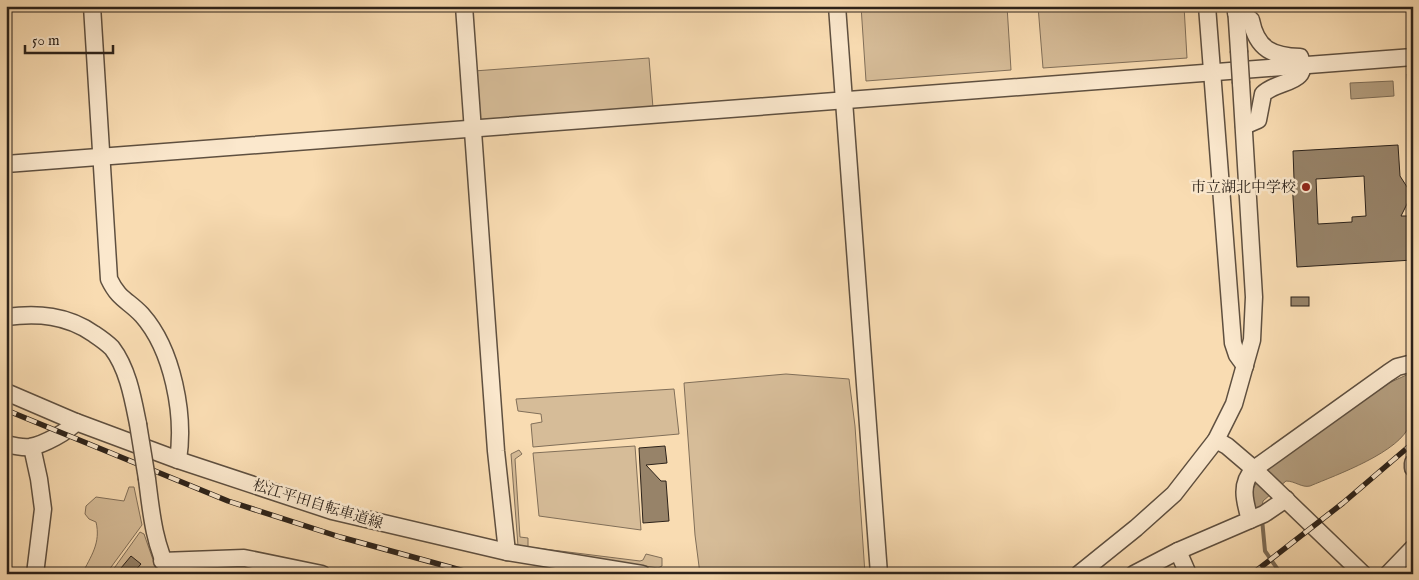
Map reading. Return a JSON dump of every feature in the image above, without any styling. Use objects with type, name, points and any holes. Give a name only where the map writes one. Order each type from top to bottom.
[{"type":"street","points":[[92,6],[103,156],[109,279],[116,294],[142,316],[168,363],[179,405],[180,446],[178,460]]},
{"type":"street","points":[[464,6],[496,451],[507,552]]},
{"type":"street","points":[[836,6],[879,574]]},
{"type":"street","points":[[1207,6],[1233,343],[1237,355],[1245,366]]},
{"type":"street","points":[[1079,574],[1136,528],[1174,494],[1216,440],[1234,404],[1245,366],[1252,340],[1254,297],[1236,10]]},
{"type":"street","points":[[1236,10],[1251,20],[1253,31],[1263,46],[1280,56],[1300,57],[1304,66],[1301,74],[1296,79],[1277,84],[1263,94],[1258,120],[1244,126]]},
{"type":"street","points":[[6,164],[1413,57]]},
{"type":"street","points":[[6,317],[25,315],[54,316],[79,324],[111,347],[122,366],[138,424],[154,529],[166,567],[244,558],[322,574]]},
{"type":"street","points":[[1257,517],[1244,494],[1246,476],[1257,472],[1392,370],[1413,363]]},
{"type":"street","name":"松江平田自転車道線","points":[[6,392],[76,422],[178,460],[332,511],[507,552],[642,574]]},
{"type":"street","points":[[6,444],[32,447],[70,429],[76,422]]},
{"type":"street","points":[[1216,440],[1227,446],[1257,472],[1364,574]]},
{"type":"street","points":[[32,447],[43,509],[35,574]]},
{"type":"street","points":[[1413,463],[1413,468]]},
{"type":"street","points":[[1134,574],[1178,551],[1257,517],[1282,495]]},
{"type":"street","points":[[1388,574],[1413,548]]},
{"type":"street","points":[[1178,551],[1188,574]]},
{"type":"shaded area","points":[[861,6],[1007,6],[1011,70],[866,81]]},
{"type":"shaded area","points":[[1038,6],[1184,6],[1187,58],[1043,68]]},
{"type":"shaded area","points":[[649,58],[653,108],[481,122],[474,71]]},
{"type":"shaded area","points":[[1407,74],[1413,74],[1413,157]]},
{"type":"shaded area","points":[[1393,81],[1394,96],[1351,99],[1350,83]]},
{"type":"shaded area","points":[[1413,372],[1413,388],[1408,396],[1410,424],[1404,434],[1394,444],[1351,469],[1310,486],[1286,481],[1263,501],[1262,507],[1255,510],[1252,497],[1253,491],[1258,481],[1271,466],[1389,383]]},
{"type":"shaded area","points":[[786,374],[849,379],[855,426],[865,574],[700,574],[695,535],[684,383]]},
{"type":"shaded area","points":[[674,389],[679,434],[533,447],[531,424],[542,422],[541,414],[518,411],[516,399]]},
{"type":"shaded area","points":[[635,446],[641,530],[539,516],[533,453]]},
{"type":"shaded area","points":[[519,450],[522,454],[515,459],[520,537],[528,538],[528,547],[640,561],[643,560],[646,554],[662,558],[662,566],[658,568],[518,546],[511,454]]},
{"type":"shaded area","points":[[129,487],[134,487],[142,525],[106,574],[82,574],[92,555],[97,536],[96,522],[89,519],[85,514],[86,506],[96,497],[124,501]]},
{"type":"shaded area","points":[[140,532],[144,534],[158,574],[110,574]]},
{"type":"building","points":[[1398,145],[1400,176],[1409,190],[1408,202],[1401,216],[1410,216],[1413,260],[1297,267],[1292,180],[1294,179],[1293,151]],"holes":[[[1364,176],[1366,216],[1352,217],[1352,222],[1318,224],[1316,179]]]},
{"type":"building","points":[[1291,297],[1309,297],[1309,306],[1291,306]]},
{"type":"building","points":[[665,446],[667,463],[646,465],[661,481],[666,481],[669,521],[643,523],[639,448]]},
{"type":"building","points":[[131,556],[141,564],[132,574],[116,574]]},
{"type":"waterway","points":[[1262,519],[1265,551],[1281,574]]},
{"type":"railway","points":[[6,410],[228,501],[340,537],[475,574]]},
{"type":"railway","points":[[1252,574],[1343,503],[1413,443]]},
{"type":"place","name":"市立湖北中学校","points":[[1306,187]]}]
